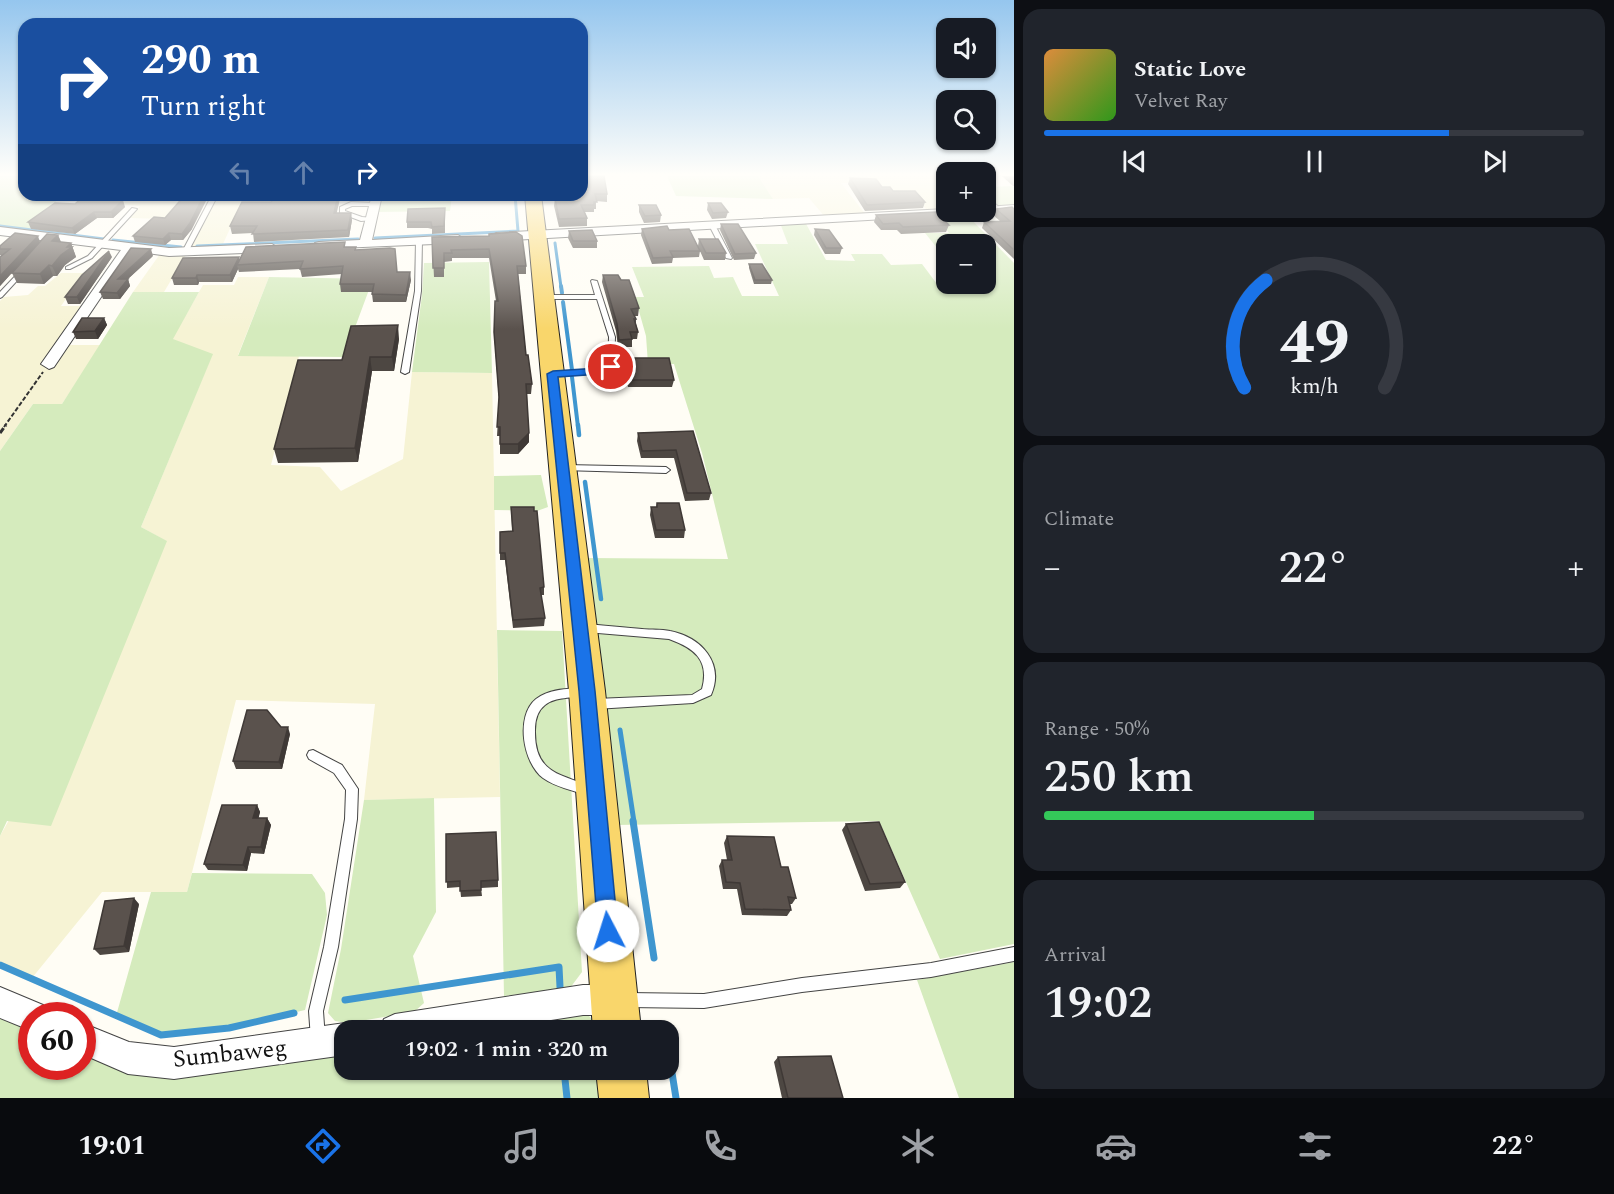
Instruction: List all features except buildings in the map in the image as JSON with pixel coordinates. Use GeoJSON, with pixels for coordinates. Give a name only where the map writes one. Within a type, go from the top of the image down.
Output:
{"type":"FeatureCollection","features":[{"type":"Feature","properties":{"kind":"main road"},"geometry":{"type":"LineString","coordinates":[[537,227],[588,698],[615,1015]]}},
{"type":"Feature","properties":{"kind":"main road"},"geometry":{"type":"LineString","coordinates":[[622,1080],[624,1098]]}},
{"type":"Feature","properties":{"kind":"street"},"geometry":{"type":"LineString","coordinates":[[365,244],[369,227]]}},
{"type":"Feature","properties":{"kind":"street"},"geometry":{"type":"LineString","coordinates":[[309,246],[669,227]]}},
{"type":"Feature","properties":{"kind":"street"},"geometry":{"type":"LineString","coordinates":[[0,231],[48,240],[185,252],[286,247]]}},
{"type":"Feature","properties":{"kind":"street"},"geometry":{"type":"LineString","coordinates":[[49,363],[128,248]]}},
{"type":"Feature","properties":{"kind":"street"},"geometry":{"type":"LineString","coordinates":[[458,1020],[583,1000],[615,1015]]}},
{"type":"Feature","properties":{"kind":"street"},"geometry":{"type":"LineString","coordinates":[[0,1002],[18,1010]]}},
{"type":"Feature","properties":{"kind":"street","name":"Sumbaweg"},"geometry":{"type":"LineString","coordinates":[[96,1044],[129,1058],[174,1063],[332,1042]]}},
{"type":"Feature","properties":{"kind":"lane"},"geometry":{"type":"LineString","coordinates":[[68,268],[84,262],[104,245],[119,227]]}},
{"type":"Feature","properties":{"kind":"lane"},"geometry":{"type":"LineString","coordinates":[[185,252],[198,227]]}},
{"type":"Feature","properties":{"kind":"lane"},"geometry":{"type":"LineString","coordinates":[[713,227],[729,258]]}},
{"type":"Feature","properties":{"kind":"lane"},"geometry":{"type":"LineString","coordinates":[[405,372],[418,291],[419,241]]}},
{"type":"Feature","properties":{"kind":"lane"},"geometry":{"type":"LineString","coordinates":[[0,296],[28,265]]}},
{"type":"Feature","properties":{"kind":"lane"},"geometry":{"type":"LineString","coordinates":[[553,374],[601,371],[611,367],[612,337],[594,281]]}},
{"type":"Feature","properties":{"kind":"lane"},"geometry":{"type":"LineString","coordinates":[[544,297],[598,297]]}},
{"type":"Feature","properties":{"kind":"lane"},"geometry":{"type":"LineString","coordinates":[[563,468],[666,470]]}},
{"type":"Feature","properties":{"kind":"lane"},"geometry":{"type":"LineString","coordinates":[[580,627],[670,635],[683,639],[705,655],[711,681],[707,692],[693,699],[553,696],[536,706],[531,717],[529,738],[531,753],[536,765],[546,775],[596,794]]}},
{"type":"Feature","properties":{"kind":"lane"},"geometry":{"type":"LineString","coordinates":[[313,755],[338,769],[352,789],[349,831],[331,946],[316,1011],[332,1042]]}},
{"type":"Feature","properties":{"kind":"lane"},"geometry":{"type":"LineString","coordinates":[[615,1015],[802,985],[931,970],[1014,954]]}},
{"type":"Feature","properties":{"kind":"path"},"geometry":{"type":"LineString","coordinates":[[0,433],[49,363]]}},
{"type":"Feature","properties":{"kind":"shaded area"},"geometry":{"type":"Polygon","coordinates":[[[202,227],[231,227],[222,246],[192,246],[202,227]]]}},
{"type":"Feature","properties":{"kind":"shaded area"},"geometry":{"type":"Polygon","coordinates":[[[160,254],[186,255],[164,292],[133,292],[160,254]]]}},
{"type":"Feature","properties":{"kind":"shaded area"},"geometry":{"type":"Polygon","coordinates":[[[61,273],[84,273],[61,306],[88,306],[63,345],[101,345],[62,404],[33,404],[0,451],[0,301],[4,297],[28,295],[38,286],[45,286],[61,273]]]}},
{"type":"Feature","properties":{"kind":"shaded area"},"geometry":{"type":"Polygon","coordinates":[[[238,277],[269,277],[238,355],[299,356],[271,465],[320,467],[341,491],[403,459],[412,372],[492,373],[500,797],[364,800],[375,704],[236,700],[187,892],[102,892],[32,978],[0,965],[0,836],[166,541],[141,527],[212,355],[172,339],[203,285],[234,285],[238,277]]]}},
{"type":"Feature","properties":{"kind":"green space"},"geometry":{"type":"Polygon","coordinates":[[[9,227],[32,227],[29,230],[9,227]]]}},
{"type":"Feature","properties":{"kind":"green space"},"geometry":{"type":"Polygon","coordinates":[[[782,227],[808,227],[826,260],[855,261],[851,254],[882,254],[891,265],[922,264],[936,283],[936,294],[996,294],[996,245],[1014,263],[1014,944],[940,959],[879,821],[615,825],[585,558],[728,559],[702,453],[674,364],[648,364],[646,336],[635,297],[644,297],[632,267],[709,266],[714,278],[733,277],[742,296],[779,296],[755,244],[788,244],[782,227]]]}},
{"type":"Feature","properties":{"kind":"green space"},"geometry":{"type":"Polygon","coordinates":[[[945,227],[979,227],[986,234],[936,234],[936,247],[925,233],[949,233],[945,227]]]}},
{"type":"Feature","properties":{"kind":"green space"},"geometry":{"type":"Polygon","coordinates":[[[489,262],[492,373],[412,372],[424,263],[489,262]]]}},
{"type":"Feature","properties":{"kind":"green space"},"geometry":{"type":"Polygon","coordinates":[[[269,277],[373,279],[344,357],[238,356],[269,277]]]}},
{"type":"Feature","properties":{"kind":"green space"},"geometry":{"type":"Polygon","coordinates":[[[133,292],[199,292],[173,339],[213,354],[141,527],[167,541],[51,826],[7,821],[0,836],[0,451],[33,404],[62,404],[133,292]]]}},
{"type":"Feature","properties":{"kind":"green space"},"geometry":{"type":"Polygon","coordinates":[[[541,475],[548,507],[537,511],[494,510],[494,476],[541,475]]]}},
{"type":"Feature","properties":{"kind":"green space"},"geometry":{"type":"Polygon","coordinates":[[[497,630],[562,631],[582,972],[570,988],[504,996],[497,630]]]}},
{"type":"Feature","properties":{"kind":"green space"},"geometry":{"type":"Polygon","coordinates":[[[434,798],[436,912],[413,956],[424,1003],[414,1012],[366,1020],[334,1020],[328,1013],[341,949],[364,800],[434,798]]]}},
{"type":"Feature","properties":{"kind":"green space"},"geometry":{"type":"Polygon","coordinates":[[[192,873],[312,874],[325,893],[327,915],[305,1010],[229,1028],[161,1035],[116,1016],[151,892],[187,892],[192,873]]]}},
{"type":"Feature","properties":{"kind":"green space"},"geometry":{"type":"Polygon","coordinates":[[[1014,962],[1014,1098],[959,1098],[917,980],[1014,962]]]}},
{"type":"Feature","properties":{"kind":"green space"},"geometry":{"type":"Polygon","coordinates":[[[574,1012],[589,1016],[593,1020],[521,1020],[574,1012]]]}},
{"type":"Feature","properties":{"kind":"green space"},"geometry":{"type":"Polygon","coordinates":[[[0,1014],[18,1022],[18,1080],[96,1080],[96,1049],[334,1047],[334,1080],[601,1080],[603,1098],[0,1098],[0,1014]]]}},
{"type":"Feature","properties":{"kind":"waterway"},"geometry":{"type":"LineString","coordinates":[[10,227],[104,239]]}},
{"type":"Feature","properties":{"kind":"waterway"},"geometry":{"type":"LineString","coordinates":[[375,238],[518,231],[518,227]]}},
{"type":"Feature","properties":{"kind":"waterway"},"geometry":{"type":"LineString","coordinates":[[197,246],[358,239]]}},
{"type":"Feature","properties":{"kind":"waterway"},"geometry":{"type":"LineString","coordinates":[[113,240],[181,247]]}},
{"type":"Feature","properties":{"kind":"waterway"},"geometry":{"type":"LineString","coordinates":[[555,243],[561,287]]}},
{"type":"Feature","properties":{"kind":"waterway"},"geometry":{"type":"LineString","coordinates":[[561,286],[562,293]]}},
{"type":"Feature","properties":{"kind":"waterway"},"geometry":{"type":"LineString","coordinates":[[563,302],[572,370]]}},
{"type":"Feature","properties":{"kind":"waterway"},"geometry":{"type":"LineString","coordinates":[[572,377],[578,427]]}},
{"type":"Feature","properties":{"kind":"waterway"},"geometry":{"type":"LineString","coordinates":[[578,425],[579,435]]}},
{"type":"Feature","properties":{"kind":"waterway"},"geometry":{"type":"LineString","coordinates":[[585,482],[601,599]]}},
{"type":"Feature","properties":{"kind":"waterway"},"geometry":{"type":"LineString","coordinates":[[620,730],[634,822]]}},
{"type":"Feature","properties":{"kind":"waterway"},"geometry":{"type":"LineString","coordinates":[[633,821],[654,958]]}},
{"type":"Feature","properties":{"kind":"waterway"},"geometry":{"type":"LineString","coordinates":[[0,965],[161,1035],[229,1028],[294,1013]]}},
{"type":"Feature","properties":{"kind":"waterway"},"geometry":{"type":"LineString","coordinates":[[345,1000],[559,967],[560,987]]}},
{"type":"Feature","properties":{"kind":"waterway"},"geometry":{"type":"LineString","coordinates":[[565,1080],[567,1098]]}},
{"type":"Feature","properties":{"kind":"waterway"},"geometry":{"type":"LineString","coordinates":[[673,1080],[676,1098]]}},
{"type":"Feature","properties":{"kind":"route"},"geometry":{"type":"LineString","coordinates":[[608,931],[587,691],[553,374],[601,371],[611,367]]}}]}
